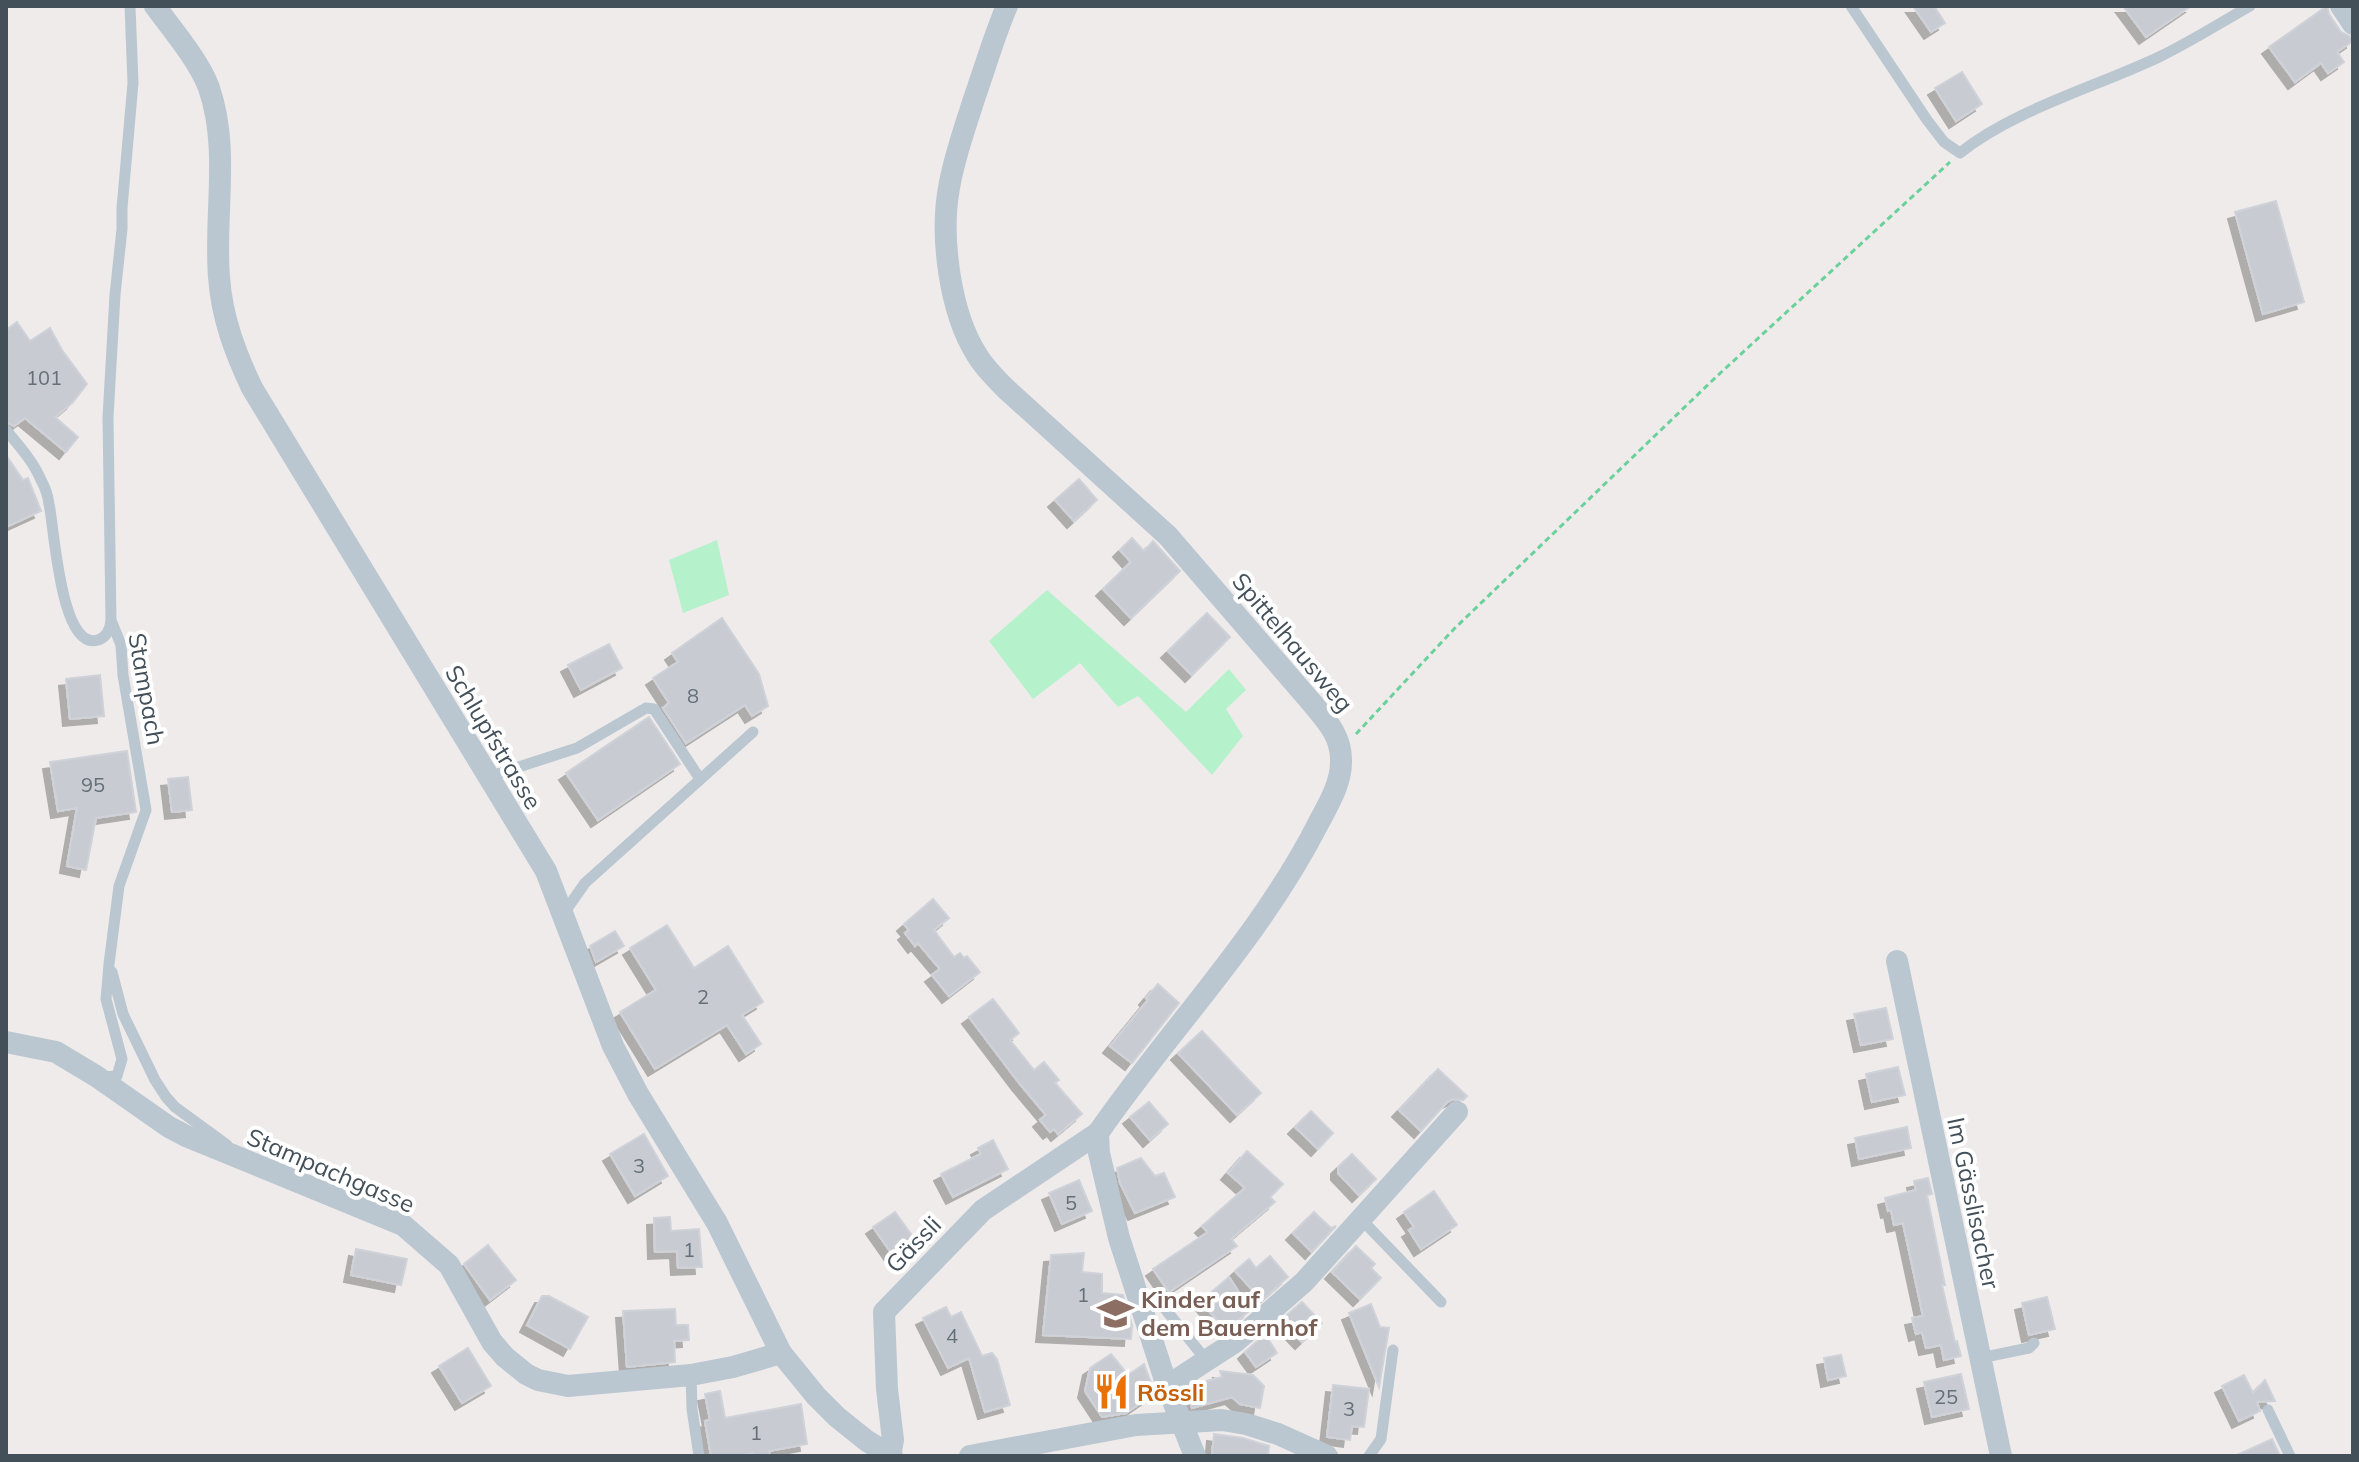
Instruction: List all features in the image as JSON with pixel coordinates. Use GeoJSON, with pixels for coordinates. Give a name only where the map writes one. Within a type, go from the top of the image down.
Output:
{"type":"FeatureCollection","features":[{"type":"Feature","properties":{"kind":"street","name":"Schlupfstrasse"},"geometry":{"type":"LineString","coordinates":[[155,6],[208,85],[217,118],[220,157],[219,276],[234,349],[252,388],[546,871],[613,1046],[638,1094],[717,1223],[781,1353],[837,1417],[891,1456]]}},
{"type":"Feature","properties":{"kind":"street","name":"Spittelhausweg"},"geometry":{"type":"LineString","coordinates":[[1007,6],[959,147],[948,191],[948,264],[968,338],[983,364],[1005,388],[1168,536],[1312,703],[1330,725],[1340,745],[1337,784],[1300,858],[1252,932],[1098,1133]]}},
{"type":"Feature","properties":{"kind":"street"},"geometry":{"type":"LineString","coordinates":[[2341,6],[2353,24]]}},
{"type":"Feature","properties":{"kind":"street","name":"Im Gässlisacher"},"geometry":{"type":"LineString","coordinates":[[1897,961],[2001,1456]]}},
{"type":"Feature","properties":{"kind":"street","name":"Stampachgasse"},"geometry":{"type":"LineString","coordinates":[[6,1042],[56,1052],[169,1127],[403,1225],[449,1265],[492,1342],[505,1357],[538,1380],[568,1386],[691,1375],[781,1353]]}},
{"type":"Feature","properties":{"kind":"street"},"geometry":{"type":"LineString","coordinates":[[1167,1386],[1235,1342],[1304,1282],[1457,1112]]}},
{"type":"Feature","properties":{"kind":"street"},"geometry":{"type":"LineString","coordinates":[[1098,1133],[1099,1153],[1119,1238],[1167,1386],[1195,1456]]}},
{"type":"Feature","properties":{"kind":"street","name":"Gässli"},"geometry":{"type":"LineString","coordinates":[[891,1456],[893,1440],[887,1389],[884,1312],[983,1210],[1098,1133]]}},
{"type":"Feature","properties":{"kind":"street"},"geometry":{"type":"LineString","coordinates":[[970,1456],[1096,1430],[1222,1420],[1278,1434],[1327,1456]]}},
{"type":"Feature","properties":{"kind":"lane","name":"Stampach"},"geometry":{"type":"LineString","coordinates":[[96,1076],[117,1076],[122,1059],[106,999],[109,964],[119,886],[146,810],[123,675],[121,645],[111,620],[108,417],[133,83],[130,6]]}},
{"type":"Feature","properties":{"kind":"lane"},"geometry":{"type":"LineString","coordinates":[[1851,6],[1927,120],[1944,142],[1960,153],[1988,134],[2159,57],[2250,6]]}},
{"type":"Feature","properties":{"kind":"lane"},"geometry":{"type":"LineString","coordinates":[[6,430],[42,481],[49,503],[62,592],[77,629],[82,636],[99,640],[110,629],[111,620]]}},
{"type":"Feature","properties":{"kind":"lane"},"geometry":{"type":"LineString","coordinates":[[488,777],[577,748],[646,708],[654,709],[700,779]]}},
{"type":"Feature","properties":{"kind":"lane"},"geometry":{"type":"LineString","coordinates":[[563,914],[585,883],[753,732]]}},
{"type":"Feature","properties":{"kind":"lane","name":"Stampach"},"geometry":{"type":"LineString","coordinates":[[109,964],[123,1014],[166,1097],[245,1161]]}},
{"type":"Feature","properties":{"kind":"lane"},"geometry":{"type":"LineString","coordinates":[[1361,1219],[1441,1302]]}},
{"type":"Feature","properties":{"kind":"lane"},"geometry":{"type":"LineString","coordinates":[[1166,1310],[1206,1360]]}},
{"type":"Feature","properties":{"kind":"lane"},"geometry":{"type":"LineString","coordinates":[[1980,1358],[2029,1348],[2034,1343]]}},
{"type":"Feature","properties":{"kind":"lane"},"geometry":{"type":"LineString","coordinates":[[1369,1456],[1381,1439],[1393,1350]]}},
{"type":"Feature","properties":{"kind":"lane"},"geometry":{"type":"LineString","coordinates":[[691,1375],[699,1456]]}},
{"type":"Feature","properties":{"kind":"lane"},"geometry":{"type":"LineString","coordinates":[[2268,1410],[2290,1456]]}},
{"type":"Feature","properties":{"kind":"path"},"geometry":{"type":"LineString","coordinates":[[1340,745],[1361,730],[1454,629],[1716,377],[1960,153]]}},
{"type":"Feature","properties":{"kind":"green space"},"geometry":{"type":"Polygon","coordinates":[[[717,540],[729,595],[683,613],[669,560],[717,540]]]}},
{"type":"Feature","properties":{"kind":"green space"},"geometry":{"type":"Polygon","coordinates":[[[1047,590],[1186,712],[1229,669],[1246,690],[1226,709],[1243,736],[1212,775],[1138,696],[1118,707],[1080,663],[1033,699],[989,641],[1047,590]]]}},
{"type":"Feature","properties":{"kind":"building"},"geometry":{"type":"Polygon","coordinates":[[[1913,6],[1934,6],[1945,23],[1931,32],[1913,6]]]}},
{"type":"Feature","properties":{"kind":"building"},"geometry":{"type":"Polygon","coordinates":[[[2123,6],[2191,6],[2146,37],[2123,6]]]}},
{"type":"Feature","properties":{"kind":"building"},"geometry":{"type":"Polygon","coordinates":[[[2327,6],[2341,32],[2353,41],[2337,52],[2344,62],[2328,73],[2321,63],[2295,82],[2269,47],[2327,6]]]}},
{"type":"Feature","properties":{"kind":"building"},"geometry":{"type":"Polygon","coordinates":[[[1962,72],[1982,104],[1956,121],[1935,88],[1962,72]]]}},
{"type":"Feature","properties":{"kind":"building"},"geometry":{"type":"Polygon","coordinates":[[[2276,201],[2304,302],[2263,314],[2235,212],[2276,201]]]}},
{"type":"Feature","properties":{"kind":"building"},"geometry":{"type":"Polygon","coordinates":[[[17,322],[30,341],[50,328],[87,384],[73,402],[55,417],[78,437],[66,452],[25,418],[14,426],[6,422],[6,330],[17,322]]]}},
{"type":"Feature","properties":{"kind":"building"},"geometry":{"type":"Polygon","coordinates":[[[6,455],[23,480],[28,478],[41,511],[6,527],[6,455]]]}},
{"type":"Feature","properties":{"kind":"building"},"geometry":{"type":"Polygon","coordinates":[[[1079,479],[1097,500],[1074,521],[1055,500],[1079,479]]]}},
{"type":"Feature","properties":{"kind":"building"},"geometry":{"type":"Polygon","coordinates":[[[1132,538],[1144,551],[1153,541],[1180,571],[1131,618],[1103,589],[1131,562],[1120,550],[1132,538]]]}},
{"type":"Feature","properties":{"kind":"building"},"geometry":{"type":"Polygon","coordinates":[[[1207,613],[1230,637],[1192,675],[1168,651],[1207,613]]]}},
{"type":"Feature","properties":{"kind":"building"},"geometry":{"type":"Polygon","coordinates":[[[722,618],[759,674],[768,706],[752,716],[745,705],[686,743],[663,708],[669,703],[653,678],[678,662],[672,653],[722,618]]]}},
{"type":"Feature","properties":{"kind":"building"},"geometry":{"type":"Polygon","coordinates":[[[609,644],[622,668],[581,690],[568,665],[609,644]]]}},
{"type":"Feature","properties":{"kind":"building"},"geometry":{"type":"Polygon","coordinates":[[[100,675],[104,716],[70,719],[66,679],[100,675]]]}},
{"type":"Feature","properties":{"kind":"building"},"geometry":{"type":"Polygon","coordinates":[[[649,717],[680,764],[598,820],[566,773],[649,717]]]}},
{"type":"Feature","properties":{"kind":"building"},"geometry":{"type":"Polygon","coordinates":[[[127,751],[136,812],[96,818],[86,870],[67,866],[77,808],[58,811],[50,762],[127,751]]]}},
{"type":"Feature","properties":{"kind":"building"},"geometry":{"type":"Polygon","coordinates":[[[188,777],[192,810],[172,812],[168,779],[188,777]]]}},
{"type":"Feature","properties":{"kind":"building"},"geometry":{"type":"Polygon","coordinates":[[[933,899],[949,918],[934,930],[954,957],[960,953],[964,958],[967,956],[980,972],[949,996],[932,975],[940,969],[905,933],[909,930],[904,924],[933,899]]]}},
{"type":"Feature","properties":{"kind":"building"},"geometry":{"type":"Polygon","coordinates":[[[667,925],[694,968],[728,946],[763,1002],[742,1015],[761,1044],[746,1054],[727,1025],[655,1069],[620,1012],[656,990],[630,948],[667,925]]]}},
{"type":"Feature","properties":{"kind":"building"},"geometry":{"type":"Polygon","coordinates":[[[615,931],[624,946],[596,962],[590,946],[615,931]]]}},
{"type":"Feature","properties":{"kind":"building"},"geometry":{"type":"Polygon","coordinates":[[[1158,984],[1179,1003],[1132,1063],[1110,1046],[1158,984]]]}},
{"type":"Feature","properties":{"kind":"building"},"geometry":{"type":"Polygon","coordinates":[[[993,999],[1019,1033],[1010,1040],[1034,1070],[1044,1062],[1059,1080],[1055,1083],[1082,1114],[1058,1134],[1054,1129],[1050,1132],[1040,1120],[1046,1115],[969,1017],[993,999]]]}},
{"type":"Feature","properties":{"kind":"building"},"geometry":{"type":"Polygon","coordinates":[[[1886,1008],[1893,1039],[1861,1045],[1854,1014],[1886,1008]]]}},
{"type":"Feature","properties":{"kind":"building"},"geometry":{"type":"Polygon","coordinates":[[[1202,1031],[1261,1093],[1237,1115],[1178,1053],[1202,1031]]]}},
{"type":"Feature","properties":{"kind":"building"},"geometry":{"type":"Polygon","coordinates":[[[1898,1067],[1905,1095],[1872,1102],[1866,1074],[1898,1067]]]}},
{"type":"Feature","properties":{"kind":"building"},"geometry":{"type":"Polygon","coordinates":[[[1438,1069],[1467,1096],[1463,1100],[1447,1102],[1421,1131],[1399,1110],[1438,1069]]]}},
{"type":"Feature","properties":{"kind":"building"},"geometry":{"type":"Polygon","coordinates":[[[1149,1102],[1168,1124],[1150,1140],[1130,1117],[1149,1102]]]}},
{"type":"Feature","properties":{"kind":"building"},"geometry":{"type":"Polygon","coordinates":[[[1311,1111],[1333,1133],[1318,1149],[1295,1127],[1311,1111]]]}},
{"type":"Feature","properties":{"kind":"building"},"geometry":{"type":"Polygon","coordinates":[[[1907,1127],[1911,1148],[1859,1159],[1855,1138],[1907,1127]]]}},
{"type":"Feature","properties":{"kind":"building"},"geometry":{"type":"Polygon","coordinates":[[[644,1134],[668,1176],[635,1196],[610,1154],[644,1134]]]}},
{"type":"Feature","properties":{"kind":"building"},"geometry":{"type":"Polygon","coordinates":[[[993,1140],[1008,1169],[953,1197],[941,1174],[981,1154],[978,1148],[993,1140]]]}},
{"type":"Feature","properties":{"kind":"building"},"geometry":{"type":"Polygon","coordinates":[[[1247,1151],[1283,1184],[1270,1197],[1275,1202],[1231,1239],[1237,1246],[1169,1292],[1153,1269],[1208,1232],[1202,1226],[1245,1188],[1228,1173],[1247,1151]]]}},
{"type":"Feature","properties":{"kind":"building"},"geometry":{"type":"Polygon","coordinates":[[[1352,1154],[1376,1179],[1359,1195],[1338,1173],[1338,1167],[1352,1154]]]}},
{"type":"Feature","properties":{"kind":"building"},"geometry":{"type":"Polygon","coordinates":[[[1141,1158],[1155,1176],[1164,1173],[1175,1197],[1135,1213],[1120,1183],[1117,1168],[1141,1158]]]}},
{"type":"Feature","properties":{"kind":"building"},"geometry":{"type":"Polygon","coordinates":[[[1928,1178],[1932,1194],[1927,1195],[1945,1285],[1942,1285],[1961,1356],[1944,1360],[1941,1345],[1926,1348],[1922,1332],[1916,1334],[1912,1318],[1923,1316],[1903,1223],[1894,1225],[1885,1198],[1916,1190],[1914,1181],[1928,1178]]]}},
{"type":"Feature","properties":{"kind":"building"},"geometry":{"type":"Polygon","coordinates":[[[1079,1180],[1092,1211],[1062,1224],[1049,1193],[1079,1180]]]}},
{"type":"Feature","properties":{"kind":"building"},"geometry":{"type":"Polygon","coordinates":[[[1434,1191],[1457,1225],[1421,1249],[1409,1230],[1414,1227],[1404,1212],[1434,1191]]]}},
{"type":"Feature","properties":{"kind":"building"},"geometry":{"type":"Polygon","coordinates":[[[895,1212],[919,1245],[897,1261],[873,1227],[895,1212]]]}},
{"type":"Feature","properties":{"kind":"building"},"geometry":{"type":"Polygon","coordinates":[[[1314,1212],[1331,1228],[1336,1226],[1312,1252],[1293,1233],[1314,1212]]]}},
{"type":"Feature","properties":{"kind":"building"},"geometry":{"type":"Polygon","coordinates":[[[670,1217],[671,1231],[699,1229],[702,1267],[678,1268],[677,1251],[655,1252],[654,1218],[670,1217]]]}},
{"type":"Feature","properties":{"kind":"building"},"geometry":{"type":"Polygon","coordinates":[[[488,1245],[516,1280],[490,1300],[464,1264],[488,1245]]]}},
{"type":"Feature","properties":{"kind":"building"},"geometry":{"type":"Polygon","coordinates":[[[1356,1246],[1375,1264],[1371,1268],[1381,1278],[1360,1299],[1332,1272],[1356,1246]]]}},
{"type":"Feature","properties":{"kind":"building"},"geometry":{"type":"Polygon","coordinates":[[[356,1249],[407,1259],[401,1285],[351,1275],[356,1249]]]}},
{"type":"Feature","properties":{"kind":"building"},"geometry":{"type":"Polygon","coordinates":[[[1084,1253],[1082,1272],[1102,1274],[1102,1293],[1123,1295],[1132,1325],[1131,1339],[1043,1335],[1051,1255],[1084,1253]]]}},
{"type":"Feature","properties":{"kind":"building"},"geometry":{"type":"Polygon","coordinates":[[[1270,1256],[1288,1277],[1262,1300],[1235,1271],[1249,1259],[1256,1268],[1270,1256]]]}},
{"type":"Feature","properties":{"kind":"building"},"geometry":{"type":"Polygon","coordinates":[[[1229,1277],[1250,1310],[1226,1331],[1201,1301],[1229,1277]]]}},
{"type":"Feature","properties":{"kind":"building"},"geometry":{"type":"Polygon","coordinates":[[[542,1296],[549,1296],[588,1317],[570,1349],[527,1325],[542,1296]]]}},
{"type":"Feature","properties":{"kind":"building"},"geometry":{"type":"Polygon","coordinates":[[[2047,1297],[2055,1329],[2029,1335],[2022,1303],[2047,1297]]]}},
{"type":"Feature","properties":{"kind":"building"},"geometry":{"type":"Polygon","coordinates":[[[1302,1302],[1322,1323],[1302,1342],[1281,1320],[1302,1302]]]}},
{"type":"Feature","properties":{"kind":"building"},"geometry":{"type":"Polygon","coordinates":[[[1371,1304],[1380,1327],[1389,1328],[1379,1387],[1349,1313],[1371,1304]]]}},
{"type":"Feature","properties":{"kind":"building"},"geometry":{"type":"Polygon","coordinates":[[[946,1307],[951,1317],[961,1312],[982,1356],[992,1353],[997,1359],[1010,1405],[985,1412],[969,1358],[948,1368],[923,1318],[946,1307]]]}},
{"type":"Feature","properties":{"kind":"building"},"geometry":{"type":"Polygon","coordinates":[[[675,1309],[676,1325],[688,1325],[689,1340],[674,1341],[675,1362],[627,1367],[623,1311],[675,1309]]]}},
{"type":"Feature","properties":{"kind":"building"},"geometry":{"type":"Polygon","coordinates":[[[1265,1334],[1277,1353],[1256,1367],[1245,1352],[1265,1334]]]}},
{"type":"Feature","properties":{"kind":"building"},"geometry":{"type":"Polygon","coordinates":[[[468,1348],[491,1386],[462,1403],[439,1366],[468,1348]]]}},
{"type":"Feature","properties":{"kind":"building"},"geometry":{"type":"Polygon","coordinates":[[[1111,1354],[1128,1375],[1144,1364],[1155,1393],[1126,1413],[1102,1417],[1085,1391],[1090,1368],[1111,1354]]]}},
{"type":"Feature","properties":{"kind":"building"},"geometry":{"type":"Polygon","coordinates":[[[1841,1355],[1846,1376],[1828,1380],[1824,1358],[1841,1355]]]}},
{"type":"Feature","properties":{"kind":"building"},"geometry":{"type":"Polygon","coordinates":[[[1220,1371],[1253,1375],[1264,1386],[1260,1408],[1240,1404],[1232,1397],[1192,1408],[1188,1389],[1222,1377],[1220,1371]]]}},
{"type":"Feature","properties":{"kind":"building"},"geometry":{"type":"Polygon","coordinates":[[[1961,1374],[1969,1409],[1932,1417],[1924,1382],[1961,1374]]]}},
{"type":"Feature","properties":{"kind":"building"},"geometry":{"type":"Polygon","coordinates":[[[2244,1375],[2253,1393],[2265,1380],[2275,1401],[2257,1402],[2260,1411],[2239,1421],[2222,1386],[2244,1375]]]}},
{"type":"Feature","properties":{"kind":"building"},"geometry":{"type":"Polygon","coordinates":[[[1333,1385],[1369,1389],[1364,1427],[1352,1426],[1350,1440],[1327,1437],[1333,1385]]]}},
{"type":"Feature","properties":{"kind":"building"},"geometry":{"type":"Polygon","coordinates":[[[720,1391],[725,1418],[801,1404],[807,1444],[769,1451],[770,1456],[754,1456],[753,1453],[711,1456],[705,1421],[710,1420],[705,1394],[720,1391]]]}},
{"type":"Feature","properties":{"kind":"building"},"geometry":{"type":"Polygon","coordinates":[[[1214,1434],[1269,1446],[1268,1456],[1212,1456],[1214,1434]]]}},
{"type":"Feature","properties":{"kind":"building"},"geometry":{"type":"Polygon","coordinates":[[[2272,1439],[2280,1456],[2235,1456],[2272,1439]]]}},
{"type":"Feature","properties":{"kind":"place","name":"Kinder auf dem Bauernhof"},"geometry":{"type":"Point","coordinates":[1115,1313]}},
{"type":"Feature","properties":{"kind":"place","name":"Rössli"},"geometry":{"type":"Point","coordinates":[1111,1392]}}]}
